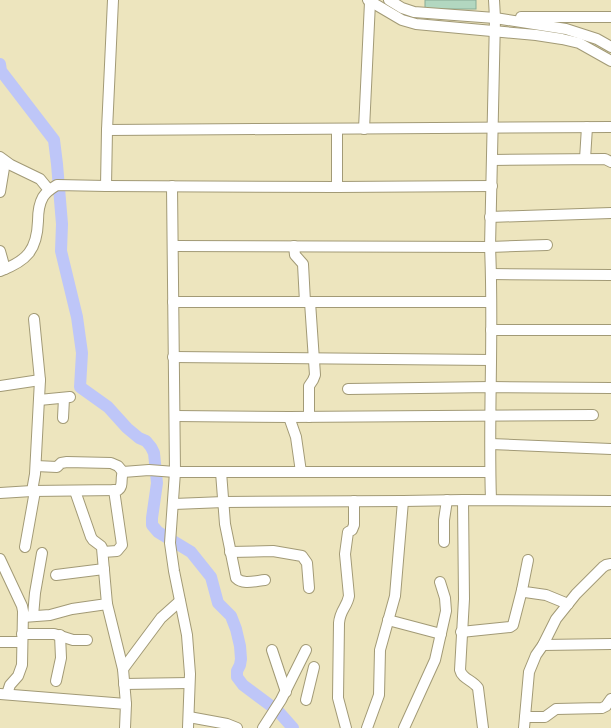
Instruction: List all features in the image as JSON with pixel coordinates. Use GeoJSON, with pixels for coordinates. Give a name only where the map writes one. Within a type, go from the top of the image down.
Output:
{"type":"FeatureCollection","features":[{"type":"Feature","properties":{"kind":"street"},"geometry":{"type":"LineString","coordinates":[[106,186],[113,0]]}},
{"type":"Feature","properties":{"kind":"street"},"geometry":{"type":"LineString","coordinates":[[389,0],[402,8],[414,12],[500,19],[566,28],[596,39],[611,47]]}},
{"type":"Feature","properties":{"kind":"street"},"geometry":{"type":"LineString","coordinates":[[491,500],[490,217],[492,186],[494,32],[500,19],[494,0]]}},
{"type":"Feature","properties":{"kind":"street"},"geometry":{"type":"LineString","coordinates":[[364,129],[369,1],[402,20],[416,24],[536,35],[562,39],[578,43],[611,61]]}},
{"type":"Feature","properties":{"kind":"street"},"geometry":{"type":"LineString","coordinates":[[500,19],[510,17],[611,17]]}},
{"type":"Feature","properties":{"kind":"street"},"geometry":{"type":"LineString","coordinates":[[107,130],[337,130],[492,127],[611,127]]}},
{"type":"Feature","properties":{"kind":"street"},"geometry":{"type":"LineString","coordinates":[[585,159],[587,127]]}},
{"type":"Feature","properties":{"kind":"street"},"geometry":{"type":"LineString","coordinates":[[337,130],[337,187]]}},
{"type":"Feature","properties":{"kind":"street"},"geometry":{"type":"LineString","coordinates":[[0,192],[3,159],[57,186],[492,186]]}},
{"type":"Feature","properties":{"kind":"street"},"geometry":{"type":"LineString","coordinates":[[492,160],[605,159],[611,162]]}},
{"type":"Feature","properties":{"kind":"street"},"geometry":{"type":"LineString","coordinates":[[0,251],[2,270],[28,255],[37,238],[40,202],[44,196],[57,186]]}},
{"type":"Feature","properties":{"kind":"street"},"geometry":{"type":"LineString","coordinates":[[172,186],[175,472],[171,538],[180,601],[187,635],[190,683],[188,728]]}},
{"type":"Feature","properties":{"kind":"street"},"geometry":{"type":"LineString","coordinates":[[490,217],[611,214]]}},
{"type":"Feature","properties":{"kind":"street"},"geometry":{"type":"LineString","coordinates":[[173,246],[547,245]]}},
{"type":"Feature","properties":{"kind":"street"},"geometry":{"type":"LineString","coordinates":[[294,246],[295,255],[302,264],[314,358],[314,378],[309,386],[309,417]]}},
{"type":"Feature","properties":{"kind":"street"},"geometry":{"type":"LineString","coordinates":[[491,274],[611,274]]}},
{"type":"Feature","properties":{"kind":"street"},"geometry":{"type":"LineString","coordinates":[[174,302],[491,302]]}},
{"type":"Feature","properties":{"kind":"street"},"geometry":{"type":"LineString","coordinates":[[25,547],[36,466],[40,380],[34,319]]}},
{"type":"Feature","properties":{"kind":"street"},"geometry":{"type":"LineString","coordinates":[[491,330],[611,330]]}},
{"type":"Feature","properties":{"kind":"street"},"geometry":{"type":"LineString","coordinates":[[174,358],[491,360]]}},
{"type":"Feature","properties":{"kind":"street"},"geometry":{"type":"LineString","coordinates":[[0,386],[40,380]]}},
{"type":"Feature","properties":{"kind":"street"},"geometry":{"type":"LineString","coordinates":[[348,389],[611,388]]}},
{"type":"Feature","properties":{"kind":"street"},"geometry":{"type":"LineString","coordinates":[[39,400],[67,397],[63,418]]}},
{"type":"Feature","properties":{"kind":"street"},"geometry":{"type":"LineString","coordinates":[[175,416],[309,417],[593,415]]}},
{"type":"Feature","properties":{"kind":"street"},"geometry":{"type":"LineString","coordinates":[[289,417],[296,437],[301,472]]}},
{"type":"Feature","properties":{"kind":"street"},"geometry":{"type":"LineString","coordinates":[[491,444],[611,449]]}},
{"type":"Feature","properties":{"kind":"street"},"geometry":{"type":"LineString","coordinates":[[0,493],[114,490],[121,488],[123,472],[118,466],[111,463],[67,462],[61,463],[57,467],[36,466]]}},
{"type":"Feature","properties":{"kind":"street"},"geometry":{"type":"LineString","coordinates":[[123,472],[148,470],[175,472],[490,472]]}},
{"type":"Feature","properties":{"kind":"street"},"geometry":{"type":"LineString","coordinates":[[221,472],[224,502],[224,524],[236,578],[240,582],[244,583],[265,580]]}},
{"type":"Feature","properties":{"kind":"street"},"geometry":{"type":"LineString","coordinates":[[103,552],[117,551],[122,545],[114,490]]}},
{"type":"Feature","properties":{"kind":"street"},"geometry":{"type":"LineString","coordinates":[[75,491],[90,537],[101,546],[103,552],[107,604],[123,669],[126,704],[125,728]]}},
{"type":"Feature","properties":{"kind":"street"},"geometry":{"type":"LineString","coordinates":[[174,504],[224,502],[447,500],[611,501]]}},
{"type":"Feature","properties":{"kind":"street"},"geometry":{"type":"LineString","coordinates":[[444,542],[444,520],[447,500]]}},
{"type":"Feature","properties":{"kind":"street"},"geometry":{"type":"LineString","coordinates":[[463,500],[463,603],[460,673],[478,688],[483,728]]}},
{"type":"Feature","properties":{"kind":"street"},"geometry":{"type":"LineString","coordinates":[[346,728],[338,698],[339,623],[340,613],[349,596],[345,554],[348,532],[352,530],[354,525],[354,501]]}},
{"type":"Feature","properties":{"kind":"street"},"geometry":{"type":"LineString","coordinates":[[367,728],[379,695],[380,650],[395,596],[403,501]]}},
{"type":"Feature","properties":{"kind":"street"},"geometry":{"type":"LineString","coordinates":[[230,552],[273,551],[302,556],[307,562],[309,588]]}},
{"type":"Feature","properties":{"kind":"street"},"geometry":{"type":"LineString","coordinates":[[3,694],[18,676],[22,665],[22,638],[35,592],[42,553]]}},
{"type":"Feature","properties":{"kind":"street"},"geometry":{"type":"LineString","coordinates":[[0,559],[28,616]]}},
{"type":"Feature","properties":{"kind":"street"},"geometry":{"type":"LineString","coordinates":[[461,632],[510,627],[513,625],[528,560]]}},
{"type":"Feature","properties":{"kind":"street"},"geometry":{"type":"LineString","coordinates":[[524,728],[529,672],[536,655],[543,645],[556,618],[576,594],[603,567],[611,564]]}},
{"type":"Feature","properties":{"kind":"street"},"geometry":{"type":"LineString","coordinates":[[56,575],[104,569]]}},
{"type":"Feature","properties":{"kind":"street"},"geometry":{"type":"LineString","coordinates":[[404,728],[435,660],[446,605],[446,598],[440,582]]}},
{"type":"Feature","properties":{"kind":"street"},"geometry":{"type":"LineString","coordinates":[[522,590],[546,596],[568,604]]}},
{"type":"Feature","properties":{"kind":"street"},"geometry":{"type":"LineString","coordinates":[[123,669],[161,618],[180,601]]}},
{"type":"Feature","properties":{"kind":"street"},"geometry":{"type":"LineString","coordinates":[[446,605],[463,603]]}},
{"type":"Feature","properties":{"kind":"street"},"geometry":{"type":"LineString","coordinates":[[28,616],[50,615],[72,609],[107,604]]}},
{"type":"Feature","properties":{"kind":"street"},"geometry":{"type":"LineString","coordinates":[[388,620],[440,634]]}},
{"type":"Feature","properties":{"kind":"street"},"geometry":{"type":"LineString","coordinates":[[0,642],[48,634],[60,635],[73,640],[86,640]]}},
{"type":"Feature","properties":{"kind":"street"},"geometry":{"type":"LineString","coordinates":[[56,682],[61,658],[60,635]]}},
{"type":"Feature","properties":{"kind":"street"},"geometry":{"type":"LineString","coordinates":[[543,645],[611,644]]}},
{"type":"Feature","properties":{"kind":"street"},"geometry":{"type":"LineString","coordinates":[[272,650],[284,696]]}},
{"type":"Feature","properties":{"kind":"street"},"geometry":{"type":"LineString","coordinates":[[262,728],[284,696],[306,650]]}},
{"type":"Feature","properties":{"kind":"street"},"geometry":{"type":"LineString","coordinates":[[306,700],[314,667]]}},
{"type":"Feature","properties":{"kind":"street"},"geometry":{"type":"LineString","coordinates":[[295,673],[311,679]]}},
{"type":"Feature","properties":{"kind":"street"},"geometry":{"type":"LineString","coordinates":[[124,684],[190,683]]}},
{"type":"Feature","properties":{"kind":"street"},"geometry":{"type":"LineString","coordinates":[[3,694],[126,704]]}},
{"type":"Feature","properties":{"kind":"street"},"geometry":{"type":"LineString","coordinates":[[525,717],[545,722],[556,708],[602,708],[606,706],[611,699]]}},
{"type":"Feature","properties":{"kind":"street"},"geometry":{"type":"LineString","coordinates":[[189,717],[233,727]]}},
{"type":"Feature","properties":{"kind":"building"},"geometry":{"type":"Polygon","coordinates":[[[425,0],[476,0],[476,9],[425,9],[425,0]]]}},
{"type":"Feature","properties":{"kind":"waterway"},"geometry":{"type":"LineString","coordinates":[[0,64],[1,71],[54,140],[62,224],[61,251],[77,317],[82,353],[80,387],[108,407],[127,428],[139,438],[146,441],[151,447],[154,453],[157,483],[152,525],[158,532],[191,552],[211,577],[218,603],[231,616],[236,629],[241,659],[237,671],[237,677],[243,685],[278,711],[293,728]]}}]}
